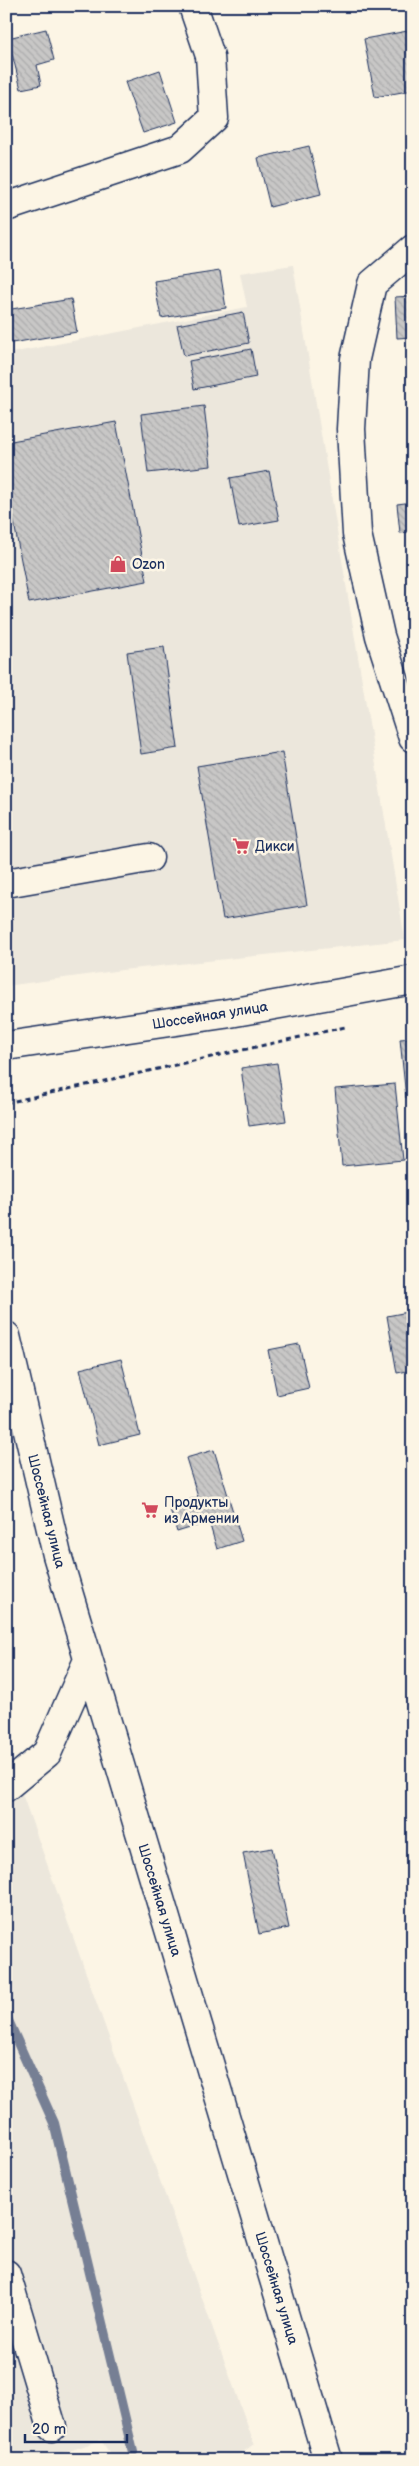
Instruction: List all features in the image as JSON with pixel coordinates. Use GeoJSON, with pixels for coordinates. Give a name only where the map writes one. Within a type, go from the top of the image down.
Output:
{"type":"FeatureCollection","features":[{"type":"Feature","properties":{"kind":"street"},"geometry":{"type":"LineString","coordinates":[[6,207],[180,149],[214,118],[210,56],[193,6]]}},
{"type":"Feature","properties":{"kind":"street"},"geometry":{"type":"LineString","coordinates":[[413,249],[372,284],[355,359],[351,429],[357,534],[380,636],[413,738]]}},
{"type":"Feature","properties":{"kind":"street"},"geometry":{"type":"LineString","coordinates":[[6,883],[149,858]]}},
{"type":"Feature","properties":{"kind":"street","name":"Шоссейная улица"},"geometry":{"type":"LineString","coordinates":[[6,1046],[224,1014],[413,980]]}},
{"type":"Feature","properties":{"kind":"street","name":"Шоссейная улица"},"geometry":{"type":"LineString","coordinates":[[6,1336],[57,1555],[328,2460]]}},
{"type":"Feature","properties":{"kind":"street"},"geometry":{"type":"LineString","coordinates":[[6,1787],[47,1753],[88,1660]]}},
{"type":"Feature","properties":{"kind":"street"},"geometry":{"type":"LineString","coordinates":[[6,2274],[52,2427]]}},
{"type":"Feature","properties":{"kind":"path"},"geometry":{"type":"LineString","coordinates":[[6,1103],[355,1025]]}},
{"type":"Feature","properties":{"kind":"shaded area"},"geometry":{"type":"Polygon","coordinates":[[[293,265],[405,940],[122,970],[6,986],[6,354],[247,307],[240,273],[293,265]]]}},
{"type":"Feature","properties":{"kind":"shaded area"},"geometry":{"type":"Polygon","coordinates":[[[6,1749],[254,2444],[232,2460],[114,2460],[101,2440],[43,2460],[6,2460],[6,1749]]]}},
{"type":"Feature","properties":{"kind":"building"},"geometry":{"type":"Polygon","coordinates":[[[46,29],[54,60],[37,65],[41,85],[21,89],[8,38],[46,29]]]}},
{"type":"Feature","properties":{"kind":"building"},"geometry":{"type":"Polygon","coordinates":[[[413,30],[413,90],[375,97],[364,39],[413,30]]]}},
{"type":"Feature","properties":{"kind":"building"},"geometry":{"type":"Polygon","coordinates":[[[160,70],[177,122],[143,133],[125,82],[160,70]]]}},
{"type":"Feature","properties":{"kind":"building"},"geometry":{"type":"Polygon","coordinates":[[[309,146],[321,194],[270,207],[258,158],[309,146]]]}},
{"type":"Feature","properties":{"kind":"building"},"geometry":{"type":"Polygon","coordinates":[[[220,271],[226,308],[161,318],[154,281],[220,271]]]}},
{"type":"Feature","properties":{"kind":"building"},"geometry":{"type":"Polygon","coordinates":[[[413,296],[413,337],[397,338],[395,297],[413,296]]]}},
{"type":"Feature","properties":{"kind":"building"},"geometry":{"type":"Polygon","coordinates":[[[71,299],[77,332],[6,344],[6,310],[71,299]]]}},
{"type":"Feature","properties":{"kind":"building"},"geometry":{"type":"Polygon","coordinates":[[[243,312],[249,343],[184,356],[177,325],[243,312]]]}},
{"type":"Feature","properties":{"kind":"building"},"geometry":{"type":"Polygon","coordinates":[[[251,349],[256,377],[194,389],[189,361],[251,349]]]}},
{"type":"Feature","properties":{"kind":"building"},"geometry":{"type":"Polygon","coordinates":[[[204,406],[211,466],[148,473],[141,414],[204,406]]]}},
{"type":"Feature","properties":{"kind":"building"},"geometry":{"type":"Polygon","coordinates":[[[116,422],[147,581],[29,603],[6,480],[6,442],[116,422]]]}},
{"type":"Feature","properties":{"kind":"building"},"geometry":{"type":"Polygon","coordinates":[[[269,471],[279,520],[239,527],[230,478],[269,471]]]}},
{"type":"Feature","properties":{"kind":"building"},"geometry":{"type":"Polygon","coordinates":[[[413,502],[413,532],[400,533],[397,504],[413,502]]]}},
{"type":"Feature","properties":{"kind":"building"},"geometry":{"type":"Polygon","coordinates":[[[164,647],[178,748],[141,754],[127,652],[164,647]]]}},
{"type":"Feature","properties":{"kind":"building"},"geometry":{"type":"Polygon","coordinates":[[[282,752],[307,905],[223,919],[197,766],[282,752]]]}},
{"type":"Feature","properties":{"kind":"building"},"geometry":{"type":"Polygon","coordinates":[[[413,1038],[413,1097],[406,1098],[400,1039],[413,1038]]]}},
{"type":"Feature","properties":{"kind":"building"},"geometry":{"type":"Polygon","coordinates":[[[277,1063],[286,1121],[249,1126],[241,1068],[277,1063]]]}},
{"type":"Feature","properties":{"kind":"building"},"geometry":{"type":"Polygon","coordinates":[[[395,1084],[403,1160],[342,1166],[335,1089],[395,1084]]]}},
{"type":"Feature","properties":{"kind":"building"},"geometry":{"type":"Polygon","coordinates":[[[413,1311],[413,1370],[397,1373],[387,1316],[413,1311]]]}},
{"type":"Feature","properties":{"kind":"building"},"geometry":{"type":"Polygon","coordinates":[[[299,1344],[309,1388],[277,1395],[268,1350],[299,1344]]]}},
{"type":"Feature","properties":{"kind":"building"},"geometry":{"type":"Polygon","coordinates":[[[121,1359],[140,1435],[99,1445],[80,1369],[121,1359]]]}},
{"type":"Feature","properties":{"kind":"building"},"geometry":{"type":"Polygon","coordinates":[[[214,1450],[242,1541],[217,1549],[209,1522],[177,1532],[169,1506],[198,1497],[186,1458],[214,1450]]]}},
{"type":"Feature","properties":{"kind":"building"},"geometry":{"type":"Polygon","coordinates":[[[272,1848],[289,1928],[259,1934],[243,1853],[272,1848]]]}},
{"type":"Feature","properties":{"kind":"waterway"},"geometry":{"type":"LineString","coordinates":[[6,2016],[54,2123],[133,2452]]}},
{"type":"Feature","properties":{"kind":"place","name":"Ozon"},"geometry":{"type":"Point","coordinates":[118,564]}},
{"type":"Feature","properties":{"kind":"place","name":"Дикси"},"geometry":{"type":"Point","coordinates":[241,846]}},
{"type":"Feature","properties":{"kind":"place","name":"Продукты из Армении"},"geometry":{"type":"Point","coordinates":[150,1510]}}]}
